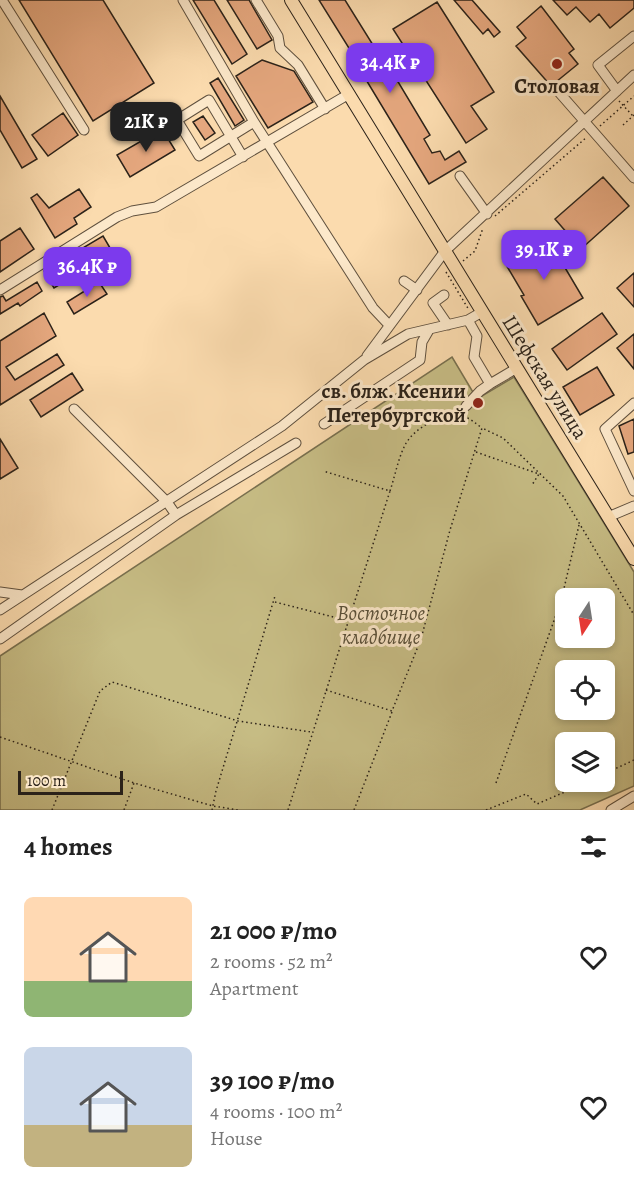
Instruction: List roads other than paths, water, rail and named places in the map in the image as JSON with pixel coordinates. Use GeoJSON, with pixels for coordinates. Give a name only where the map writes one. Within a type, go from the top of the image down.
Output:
{"type":"FeatureCollection","features":[{"type":"Feature","properties":{"kind":"main road","name":"Шефская улица"},"geometry":{"type":"LineString","coordinates":[[291,0],[345,97],[446,251],[475,316],[517,368],[634,559]]}},
{"type":"Feature","properties":{"kind":"street"},"geometry":{"type":"LineString","coordinates":[[2,0],[84,130]]}},
{"type":"Feature","properties":{"kind":"street"},"geometry":{"type":"LineString","coordinates":[[183,0],[254,122],[374,308],[389,324]]}},
{"type":"Feature","properties":{"kind":"street"},"geometry":{"type":"LineString","coordinates":[[256,0],[278,36],[280,48],[298,65],[325,109]]}},
{"type":"Feature","properties":{"kind":"street"},"geometry":{"type":"LineString","coordinates":[[615,92],[598,65],[634,36]]}},
{"type":"Feature","properties":{"kind":"street"},"geometry":{"type":"LineString","coordinates":[[364,360],[446,251],[489,217],[583,121],[634,75]]}},
{"type":"Feature","properties":{"kind":"street"},"geometry":{"type":"LineString","coordinates":[[557,90],[634,178]]}},
{"type":"Feature","properties":{"kind":"street"},"geometry":{"type":"LineString","coordinates":[[0,290],[117,217],[132,211],[156,207],[345,97]]}},
{"type":"Feature","properties":{"kind":"street"},"geometry":{"type":"LineString","coordinates":[[243,158],[231,137],[209,100],[177,120],[199,156],[231,137],[254,122]]}},
{"type":"Feature","properties":{"kind":"street"},"geometry":{"type":"LineString","coordinates":[[460,176],[489,217]]}},
{"type":"Feature","properties":{"kind":"street"},"geometry":{"type":"LineString","coordinates":[[404,281],[417,290]]}},
{"type":"Feature","properties":{"kind":"street"},"geometry":{"type":"LineString","coordinates":[[444,295],[433,303],[448,325]]}},
{"type":"Feature","properties":{"kind":"street"},"geometry":{"type":"LineString","coordinates":[[0,610],[282,426],[364,360],[408,334],[475,316],[477,336],[474,357],[490,384]]}},
{"type":"Feature","properties":{"kind":"street"},"geometry":{"type":"LineString","coordinates":[[324,424],[420,360],[422,342],[429,330]]}},
{"type":"Feature","properties":{"kind":"street"},"geometry":{"type":"LineString","coordinates":[[466,406],[480,391],[517,368]]}},
{"type":"Feature","properties":{"kind":"street"},"geometry":{"type":"LineString","coordinates":[[634,403],[605,429],[634,491]]}},
{"type":"Feature","properties":{"kind":"street"},"geometry":{"type":"LineString","coordinates":[[75,409],[167,502],[176,516]]}},
{"type":"Feature","properties":{"kind":"street"},"geometry":{"type":"LineString","coordinates":[[0,639],[176,516],[296,443]]}},
{"type":"Feature","properties":{"kind":"street"},"geometry":{"type":"LineString","coordinates":[[608,518],[634,506]]}},
{"type":"Feature","properties":{"kind":"street"},"geometry":{"type":"LineString","coordinates":[[0,592],[22,596]]}},
{"type":"Feature","properties":{"kind":"street"},"geometry":{"type":"LineString","coordinates":[[611,810],[634,796]]}},
{"type":"Feature","properties":{"kind":"place","name":"Столовая"},"geometry":{"type":"Point","coordinates":[557,64]}},
{"type":"Feature","properties":{"kind":"place","name":"св. блж. Ксении Петербургской"},"geometry":{"type":"Point","coordinates":[478,403]}},
{"type":"Feature","properties":{"kind":"park label","name":"Восточное кладбище"},"geometry":{"type":"Point","coordinates":[381,625]}}]}
